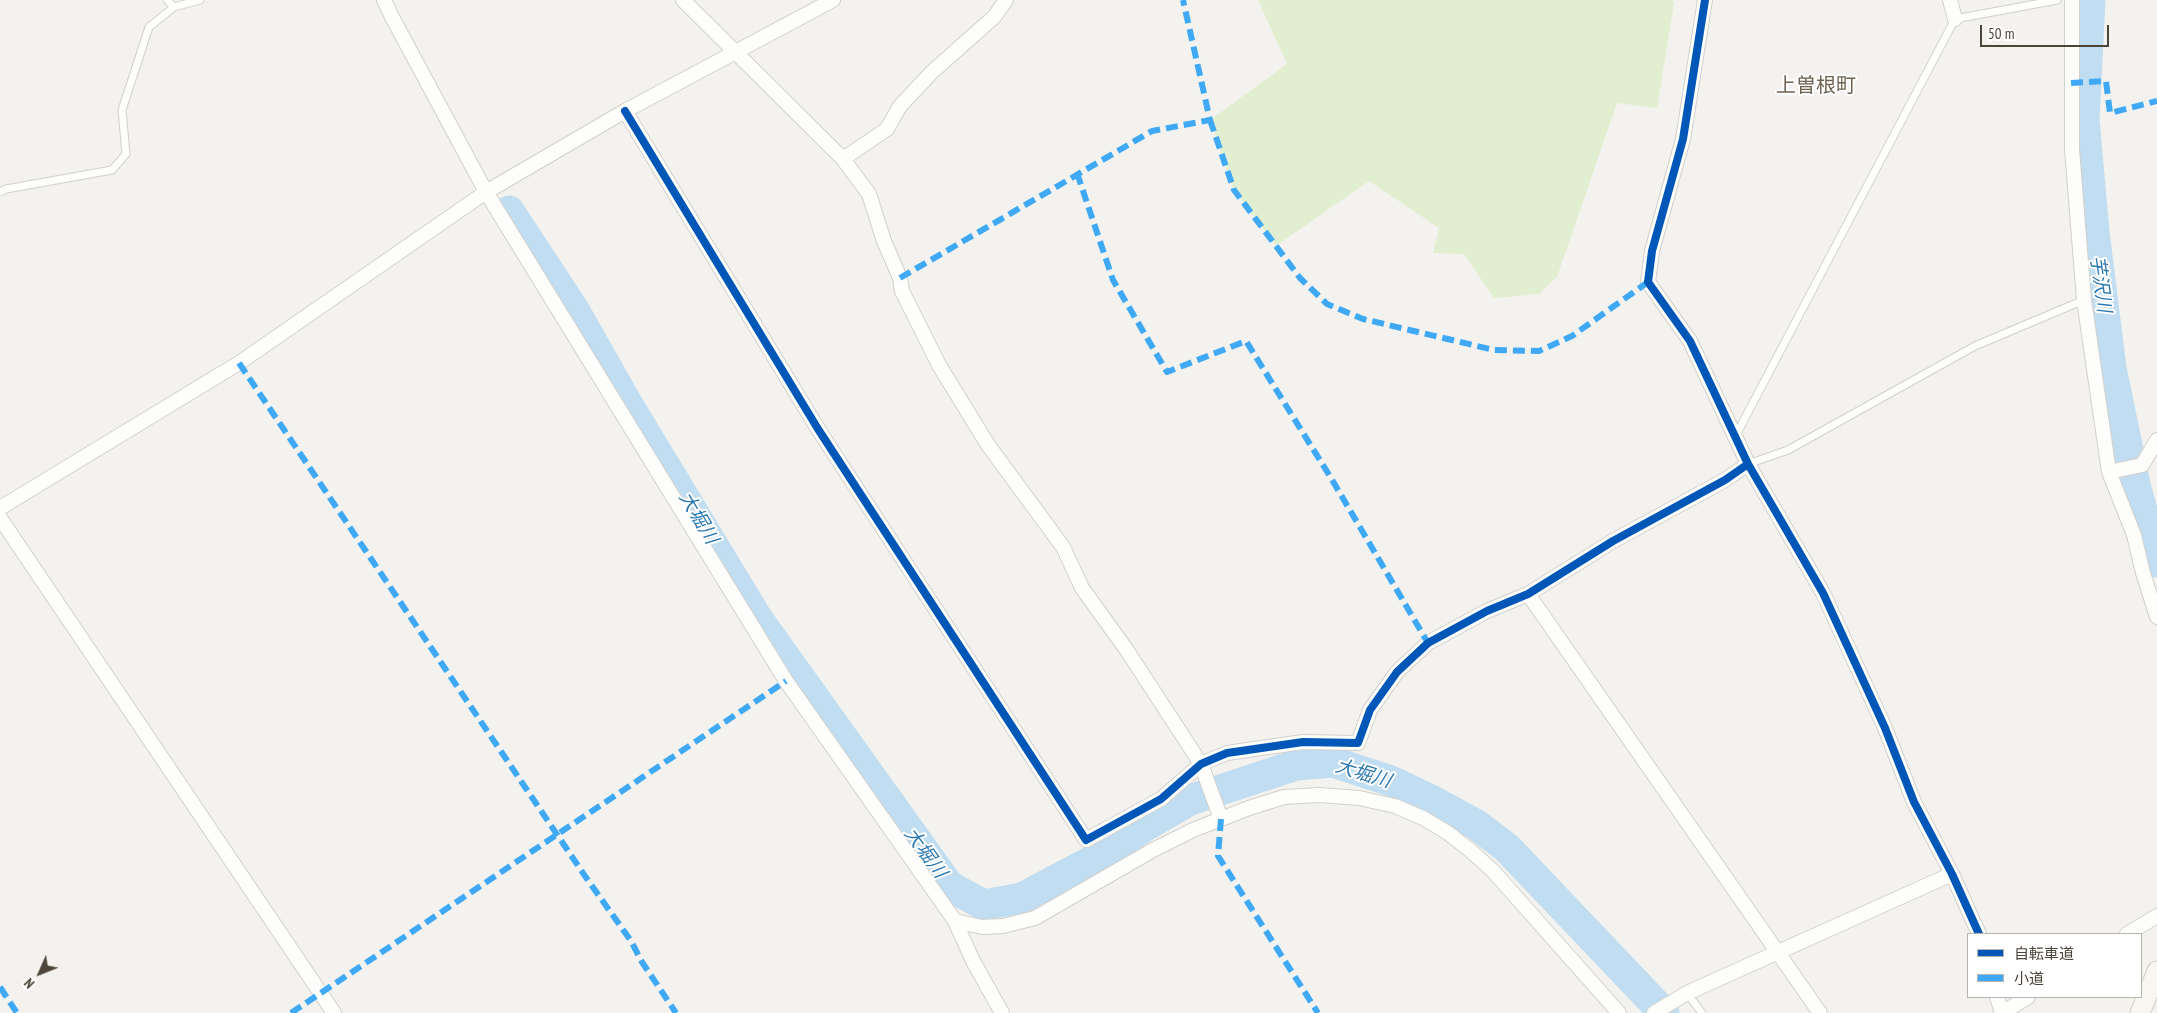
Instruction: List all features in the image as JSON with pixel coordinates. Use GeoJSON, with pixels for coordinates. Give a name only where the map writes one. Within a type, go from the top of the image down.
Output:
{"type":"FeatureCollection","features":[{"type":"Feature","properties":{"kind":"main road"},"geometry":{"type":"LineString","coordinates":[[2140,1013],[2157,971]]}},
{"type":"Feature","properties":{"kind":"street"},"geometry":{"type":"LineString","coordinates":[[384,0],[486,192],[786,681],[955,921],[972,961],[1002,1013]]}},
{"type":"Feature","properties":{"kind":"street"},"geometry":{"type":"LineString","coordinates":[[683,0],[843,159],[870,194],[884,241],[900,278],[902,291],[939,365],[988,445],[1063,547],[1082,588],[1126,649],[1202,765],[1221,819]]}},
{"type":"Feature","properties":{"kind":"street"},"geometry":{"type":"LineString","coordinates":[[0,508],[239,362],[486,192],[625,111],[833,0]]}},
{"type":"Feature","properties":{"kind":"street"},"geometry":{"type":"LineString","coordinates":[[843,159],[887,129],[900,106],[932,72],[994,17],[1006,0]]}},
{"type":"Feature","properties":{"kind":"street"},"geometry":{"type":"LineString","coordinates":[[1705,0],[1683,139],[1652,251],[1648,282],[1690,341],[1748,464],[1823,593],[1885,728],[1914,802],[1952,874],[1979,933]]}},
{"type":"Feature","properties":{"kind":"street"},"geometry":{"type":"LineString","coordinates":[[1950,0],[1955,18]]}},
{"type":"Feature","properties":{"kind":"street"},"geometry":{"type":"LineString","coordinates":[[2072,0],[2072,149],[2084,300],[2115,470],[2157,617]]}},
{"type":"Feature","properties":{"kind":"street"},"geometry":{"type":"LineString","coordinates":[[625,111],[818,430],[1086,840],[1162,798],[1202,765],[1228,753],[1303,742],[1358,743],[1370,710],[1397,672],[1428,644],[1487,611],[1528,594],[1613,541],[1725,480],[1748,464]]}},
{"type":"Feature","properties":{"kind":"street"},"geometry":{"type":"LineString","coordinates":[[2115,470],[2142,465],[2157,440]]}},
{"type":"Feature","properties":{"kind":"street"},"geometry":{"type":"LineString","coordinates":[[0,518],[334,1013]]}},
{"type":"Feature","properties":{"kind":"street"},"geometry":{"type":"LineString","coordinates":[[1528,594],[1820,1013]]}},
{"type":"Feature","properties":{"kind":"street"},"geometry":{"type":"LineString","coordinates":[[955,921],[982,927],[1003,926],[1035,918],[1153,850],[1193,830],[1284,797],[1320,795],[1359,798],[1394,806],[1423,818],[1448,833],[1471,851],[1493,871],[1619,1013]]}},
{"type":"Feature","properties":{"kind":"street"},"geometry":{"type":"LineString","coordinates":[[1654,1013],[1687,993],[1778,954],[1952,874]]}},
{"type":"Feature","properties":{"kind":"street"},"geometry":{"type":"LineString","coordinates":[[2130,933],[2157,916]]}},
{"type":"Feature","properties":{"kind":"street"},"geometry":{"type":"LineString","coordinates":[[1998,998],[2002,1013],[2026,998]]}},
{"type":"Feature","properties":{"kind":"lane"},"geometry":{"type":"LineString","coordinates":[[167,0],[174,7]]}},
{"type":"Feature","properties":{"kind":"lane"},"geometry":{"type":"LineString","coordinates":[[0,192],[6,189],[112,170],[126,154],[122,110],[149,27],[174,7],[200,0]]}},
{"type":"Feature","properties":{"kind":"lane"},"geometry":{"type":"LineString","coordinates":[[1735,437],[1955,18],[2057,0]]}},
{"type":"Feature","properties":{"kind":"lane"},"geometry":{"type":"LineString","coordinates":[[1748,464],[1788,450],[1975,346],[2084,300]]}},
{"type":"Feature","properties":{"kind":"lane"},"geometry":{"type":"LineString","coordinates":[[1687,993],[1702,1013]]}},
{"type":"Feature","properties":{"kind":"green space"},"geometry":{"type":"Polygon","coordinates":[[[1258,0],[1672,0],[1674,3],[1657,108],[1617,103],[1557,277],[1539,294],[1494,298],[1464,254],[1433,253],[1439,228],[1369,181],[1276,246],[1234,190],[1210,120],[1287,64],[1258,0]]]}},
{"type":"Feature","properties":{"kind":"waterway","name":"芋沢川"},"geometry":{"type":"LineString","coordinates":[[2090,0],[2084,120],[2094,232],[2111,368],[2136,489],[2157,562]]}},
{"type":"Feature","properties":{"kind":"waterway","name":"大堀川"},"geometry":{"type":"LineString","coordinates":[[509,211],[574,310],[625,400],[757,618],[949,886],[984,905],[1022,898],[1105,854],[1145,826],[1190,800],[1296,765],[1333,762],[1391,781],[1477,825],[1507,848],[1664,1013]]}},
{"type":"Feature","properties":{"kind":"marked path"},"geometry":{"type":"LineString","coordinates":[[900,278],[1152,131],[1210,120],[1183,0]]}},
{"type":"Feature","properties":{"kind":"marked path"},"geometry":{"type":"LineString","coordinates":[[2071,83],[2106,81],[2110,113],[2157,101]]}},
{"type":"Feature","properties":{"kind":"marked path"},"geometry":{"type":"LineString","coordinates":[[1210,120],[1234,190],[1300,278],[1327,304],[1363,319],[1494,350],[1539,351],[1572,336],[1648,282]]}},
{"type":"Feature","properties":{"kind":"marked path"},"geometry":{"type":"LineString","coordinates":[[1077,173],[1113,280],[1167,372],[1246,341],[1331,478],[1428,643]]}},
{"type":"Feature","properties":{"kind":"marked path"},"geometry":{"type":"LineString","coordinates":[[239,363],[585,876],[631,941],[642,962],[676,1013]]}},
{"type":"Feature","properties":{"kind":"marked path"},"geometry":{"type":"LineString","coordinates":[[291,1013],[786,681]]}},
{"type":"Feature","properties":{"kind":"marked path"},"geometry":{"type":"LineString","coordinates":[[1221,819],[1218,856],[1318,1013]]}},
{"type":"Feature","properties":{"kind":"marked path"},"geometry":{"type":"LineString","coordinates":[[0,987],[17,1013]]}},
{"type":"Feature","properties":{"kind":"cycle path"},"geometry":{"type":"LineString","coordinates":[[1705,0],[1683,139],[1652,251],[1648,282],[1690,341],[1748,464],[1823,593],[1885,728],[1914,802],[1952,874],[1979,933]]}},
{"type":"Feature","properties":{"kind":"cycle path"},"geometry":{"type":"LineString","coordinates":[[625,111],[818,429],[1086,840],[1161,799],[1201,764],[1227,753],[1303,742],[1358,743],[1370,710],[1397,672],[1428,643],[1487,611],[1528,594],[1613,541],[1725,480],[1748,464]]}},
{"type":"Feature","properties":{"kind":"district","name":"上曽根町"},"geometry":{"type":"Point","coordinates":[1816,86]}}]}
